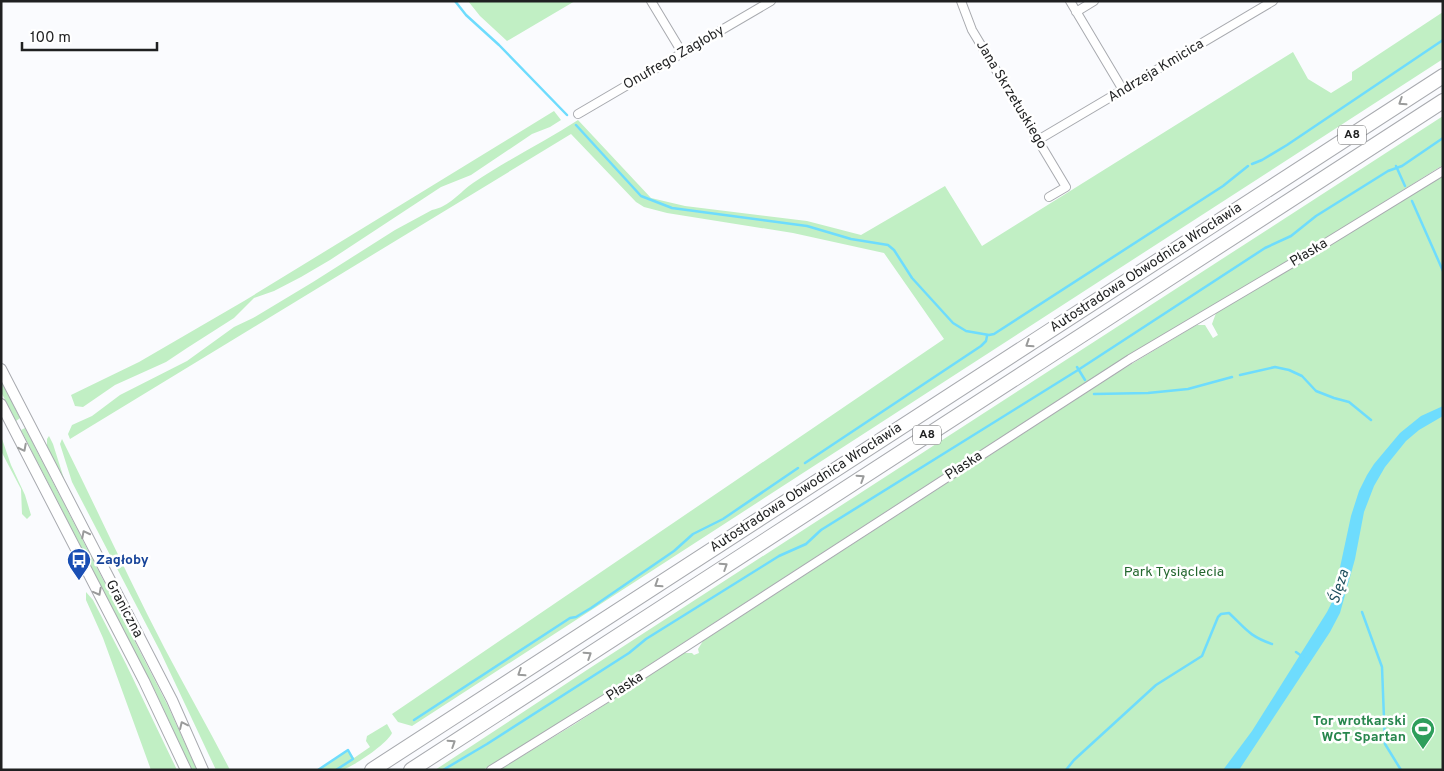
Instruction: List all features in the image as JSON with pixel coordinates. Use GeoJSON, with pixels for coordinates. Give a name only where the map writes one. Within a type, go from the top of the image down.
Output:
{"type":"FeatureCollection","features":[{"type":"Feature","properties":{"kind":"highway","name":"Autostradowa Obwodnica Wrocławia"},"geometry":{"type":"LineString","coordinates":[[372,770],[1443,76]]}},
{"type":"Feature","properties":{"kind":"highway","name":"Autostradowa Obwodnica Wrocławia"},"geometry":{"type":"LineString","coordinates":[[411,770],[1443,101]]}},
{"type":"Feature","properties":{"kind":"main road","name":"Graniczna"},"geometry":{"type":"LineString","coordinates":[[1,369],[172,700],[204,770]]}},
{"type":"Feature","properties":{"kind":"main road","name":"Graniczna"},"geometry":{"type":"LineString","coordinates":[[1,404],[144,681],[186,770]]}},
{"type":"Feature","properties":{"kind":"street"},"geometry":{"type":"LineString","coordinates":[[651,1],[683,54]]}},
{"type":"Feature","properties":{"kind":"street","name":"Onufrego Zagłoby"},"geometry":{"type":"LineString","coordinates":[[578,114],[771,1]]}},
{"type":"Feature","properties":{"kind":"street","name":"Jana Skrzetuskiego"},"geometry":{"type":"LineString","coordinates":[[961,1],[972,30],[1066,187],[1049,197]]}},
{"type":"Feature","properties":{"kind":"street"},"geometry":{"type":"LineString","coordinates":[[1070,1],[1123,90]]}},
{"type":"Feature","properties":{"kind":"street"},"geometry":{"type":"LineString","coordinates":[[1076,12],[1094,1]]}},
{"type":"Feature","properties":{"kind":"street","name":"Andrzeja Kmicica"},"geometry":{"type":"LineString","coordinates":[[1038,140],[1273,1]]}},
{"type":"Feature","properties":{"kind":"street","name":"Płaska"},"geometry":{"type":"LineString","coordinates":[[491,770],[605,700],[1130,359],[1323,245],[1443,170]]}},
{"type":"Feature","properties":{"kind":"green space"},"geometry":{"type":"Polygon","coordinates":[[[468,1],[575,1],[507,41],[480,16],[468,1]]]}},
{"type":"Feature","properties":{"kind":"green space"},"geometry":{"type":"Polygon","coordinates":[[[1443,12],[1443,59],[412,726],[398,722],[392,714],[944,339],[884,253],[793,233],[667,213],[644,207],[636,202],[571,134],[70,439],[68,434],[72,425],[92,416],[120,395],[187,361],[234,327],[253,318],[313,282],[395,230],[432,210],[444,206],[473,183],[578,120],[651,198],[685,206],[807,221],[861,235],[945,186],[982,246],[1293,52],[1308,79],[1331,93],[1352,80],[1352,72],[1443,12]]]}},
{"type":"Feature","properties":{"kind":"green space"},"geometry":{"type":"Polygon","coordinates":[[[554,111],[561,120],[550,127],[532,134],[471,175],[441,187],[301,277],[274,291],[254,298],[234,318],[166,362],[115,385],[83,407],[75,406],[71,395],[139,362],[244,301],[554,111]]]}},
{"type":"Feature","properties":{"kind":"green space"},"geometry":{"type":"Polygon","coordinates":[[[1443,116],[1443,165],[1325,239],[1077,388],[547,731],[483,770],[435,770],[593,666],[1443,116]]]}},
{"type":"Feature","properties":{"kind":"green space","name":"Park Tysiąclecia"},"geometry":{"type":"Polygon","coordinates":[[[1443,176],[1443,770],[499,770],[575,724],[684,653],[692,653],[694,655],[699,653],[698,649],[703,641],[1120,371],[1197,325],[1205,325],[1213,338],[1218,335],[1212,324],[1216,313],[1443,176]]]}},
{"type":"Feature","properties":{"kind":"green space"},"geometry":{"type":"Polygon","coordinates":[[[1,381],[20,418],[16,421],[1,392],[1,381]]]}},
{"type":"Feature","properties":{"kind":"green space"},"geometry":{"type":"Polygon","coordinates":[[[25,428],[167,704],[197,770],[192,770],[155,691],[21,430],[25,428]]]}},
{"type":"Feature","properties":{"kind":"green space"},"geometry":{"type":"Polygon","coordinates":[[[1,436],[11,465],[25,495],[31,515],[27,519],[22,514],[21,489],[1,451],[1,436]]]}},
{"type":"Feature","properties":{"kind":"green space"},"geometry":{"type":"Polygon","coordinates":[[[49,436],[53,444],[65,482],[47,446],[49,436]]]}},
{"type":"Feature","properties":{"kind":"green space"},"geometry":{"type":"Polygon","coordinates":[[[62,439],[152,623],[230,770],[216,770],[160,651],[72,482],[60,444],[62,439]]]}},
{"type":"Feature","properties":{"kind":"green space"},"geometry":{"type":"Polygon","coordinates":[[[86,592],[93,600],[126,664],[177,770],[151,770],[103,638],[86,600],[86,592]]]}},
{"type":"Feature","properties":{"kind":"green space"},"geometry":{"type":"Polygon","coordinates":[[[387,724],[392,733],[362,760],[342,770],[318,770],[348,750],[354,758],[370,747],[366,741],[367,736],[387,724]]]}},
{"type":"Feature","properties":{"kind":"water","name":"Ślęza"},"geometry":{"type":"Polygon","coordinates":[[[1443,406],[1443,416],[1419,430],[1406,441],[1385,467],[1374,486],[1364,512],[1355,559],[1340,613],[1330,632],[1239,770],[1223,770],[1252,731],[1333,600],[1351,516],[1359,491],[1367,475],[1400,433],[1421,416],[1443,406]]]}},
{"type":"Feature","properties":{"kind":"waterway"},"geometry":{"type":"LineString","coordinates":[[455,1],[466,15],[499,45],[567,115]]}},
{"type":"Feature","properties":{"kind":"waterway"},"geometry":{"type":"LineString","coordinates":[[1252,164],[1287,145],[1443,40]]}},
{"type":"Feature","properties":{"kind":"waterway"},"geometry":{"type":"LineString","coordinates":[[576,125],[641,196],[672,208],[807,226],[851,239],[888,245],[894,250],[912,278],[953,323],[966,331],[989,335],[994,334],[1223,186],[1248,166]]}},
{"type":"Feature","properties":{"kind":"waterway"},"geometry":{"type":"LineString","coordinates":[[443,770],[487,744],[629,653],[646,639],[779,556],[806,544],[821,530],[1078,370],[1265,248],[1291,236],[1316,216],[1388,171],[1402,166],[1443,138]]}},
{"type":"Feature","properties":{"kind":"waterway"},"geometry":{"type":"LineString","coordinates":[[1396,166],[1405,186]]}},
{"type":"Feature","properties":{"kind":"waterway"},"geometry":{"type":"LineString","coordinates":[[1412,201],[1443,271]]}},
{"type":"Feature","properties":{"kind":"waterway"},"geometry":{"type":"LineString","coordinates":[[805,463],[981,346],[986,341],[987,336]]}},
{"type":"Feature","properties":{"kind":"waterway"},"geometry":{"type":"LineString","coordinates":[[1077,367],[1085,380]]}},
{"type":"Feature","properties":{"kind":"waterway"},"geometry":{"type":"LineString","coordinates":[[1240,375],[1275,367],[1289,370],[1302,376],[1316,391],[1349,402],[1371,420]]}},
{"type":"Feature","properties":{"kind":"waterway"},"geometry":{"type":"LineString","coordinates":[[1094,394],[1148,393],[1188,389],[1232,377]]}},
{"type":"Feature","properties":{"kind":"waterway"},"geometry":{"type":"LineString","coordinates":[[414,720],[570,618],[576,617],[591,608],[674,551],[693,534],[723,519],[798,468]]}},
{"type":"Feature","properties":{"kind":"waterway"},"geometry":{"type":"LineString","coordinates":[[1362,612],[1382,667],[1385,744],[1401,770]]}},
{"type":"Feature","properties":{"kind":"waterway"},"geometry":{"type":"LineString","coordinates":[[1066,770],[1074,760],[1156,685],[1202,656],[1221,614],[1229,613],[1253,635],[1272,644]]}},
{"type":"Feature","properties":{"kind":"waterway"},"geometry":{"type":"LineString","coordinates":[[1296,652],[1303,657]]}},
{"type":"Feature","properties":{"kind":"waterway"},"geometry":{"type":"LineString","coordinates":[[318,770],[348,750],[353,759],[336,770]]}},
{"type":"Feature","properties":{"kind":"place","name":"Zagłoby"},"geometry":{"type":"Point","coordinates":[79,581]}},
{"type":"Feature","properties":{"kind":"place","name":"Tor wrotkarski WCT Spartan"},"geometry":{"type":"Point","coordinates":[1423,750]}}]}
